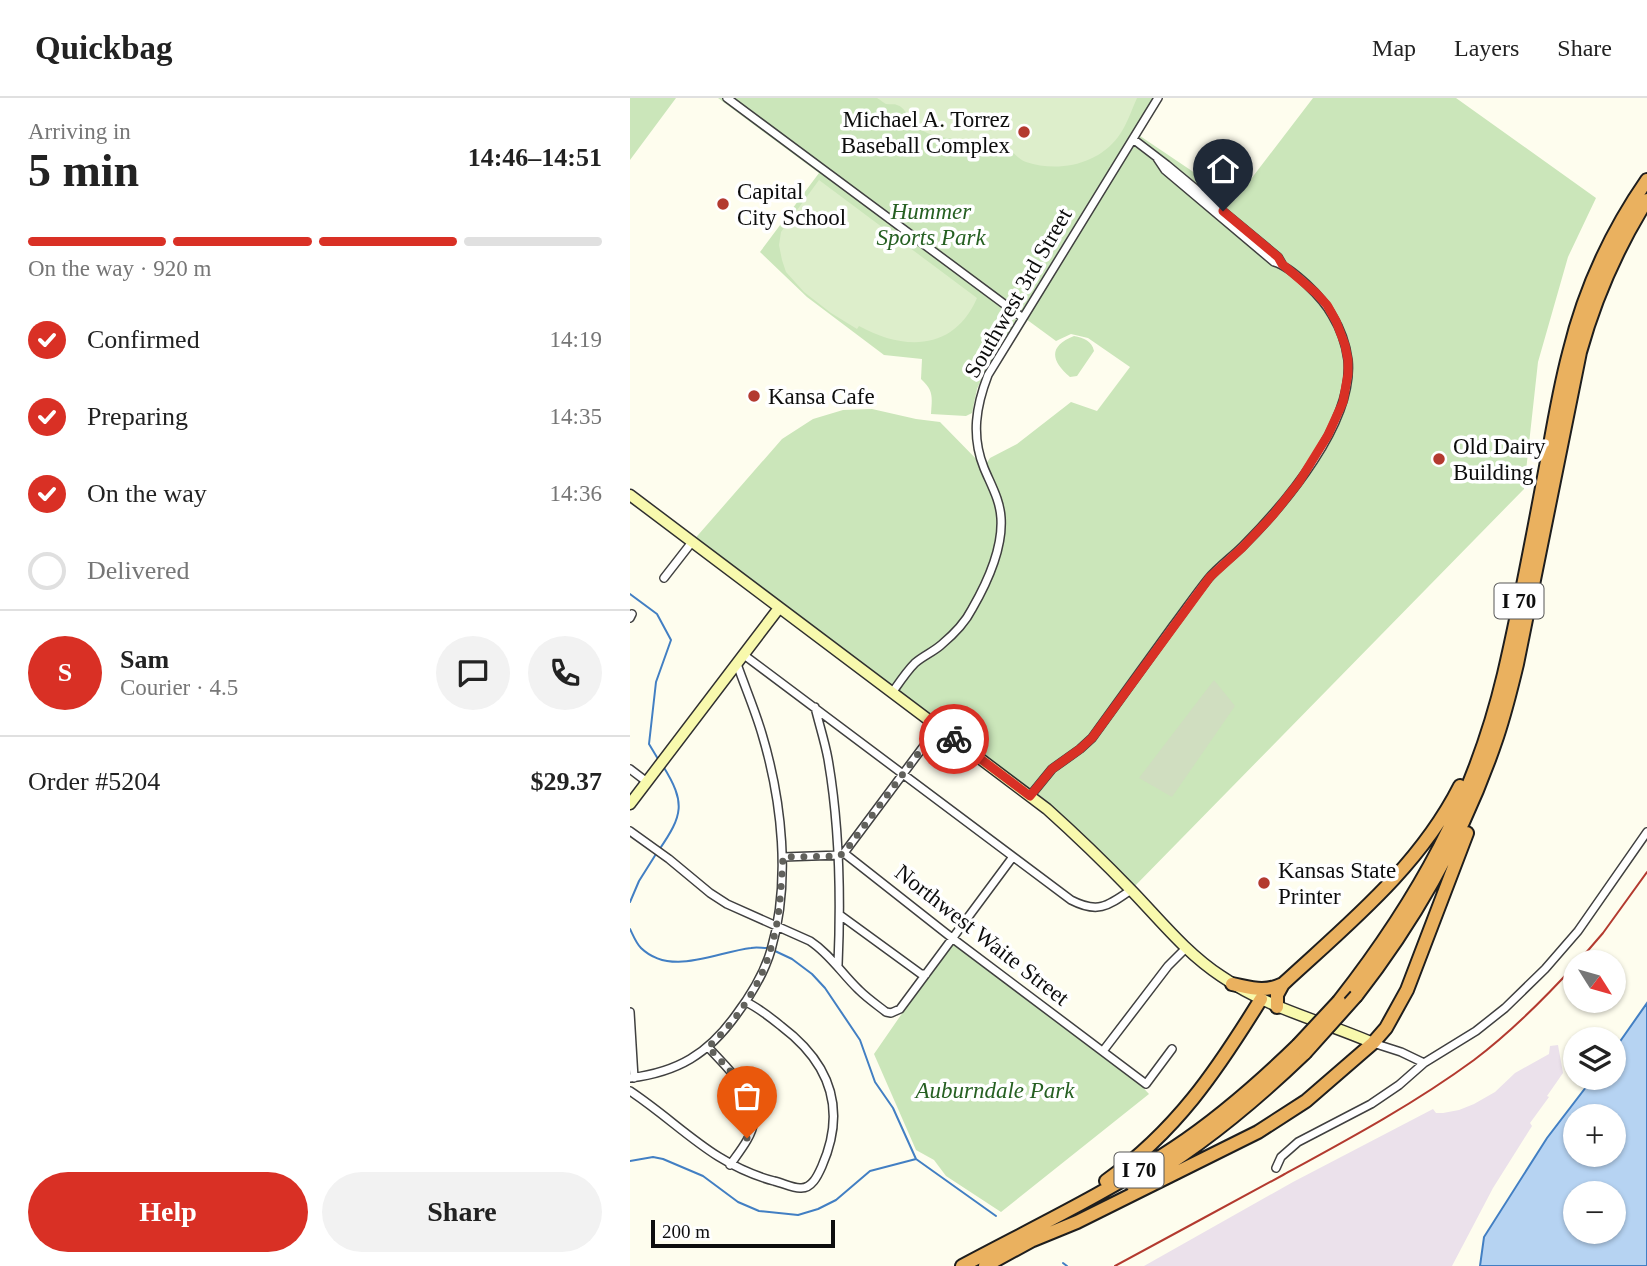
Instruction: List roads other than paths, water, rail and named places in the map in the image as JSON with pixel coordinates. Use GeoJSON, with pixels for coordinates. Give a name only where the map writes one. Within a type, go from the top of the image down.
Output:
{"type":"FeatureCollection","features":[{"type":"Feature","properties":{"kind":"highway","name":"I 70"},"geometry":{"type":"LineString","coordinates":[[962,1266],[1125,1178],[1175,1147],[1234,1103],[1302,1049],[1393,927],[1433,862],[1478,760],[1509,650],[1569,351],[1585,299],[1603,257],[1647,180]]}},
{"type":"Feature","properties":{"kind":"highway","name":"I 70"},"geometry":{"type":"LineString","coordinates":[[985,1266],[1145,1179],[1241,1111],[1356,996],[1426,895],[1459,832],[1498,735],[1517,664],[1580,352],[1593,308],[1607,275],[1647,200]]}},
{"type":"Feature","properties":{"kind":"highway"},"geometry":{"type":"LineString","coordinates":[[1277,1007],[1277,995],[1283,984],[1383,891],[1421,847],[1453,799],[1494,709]]}},
{"type":"Feature","properties":{"kind":"highway"},"geometry":{"type":"LineString","coordinates":[[1033,1240],[1077,1222],[1258,1132],[1306,1101],[1373,1042],[1386,1028],[1407,990],[1478,802],[1489,761]]}},
{"type":"Feature","properties":{"kind":"highway"},"geometry":{"type":"LineString","coordinates":[[1232,984],[1264,990],[1283,984]]}},
{"type":"Feature","properties":{"kind":"highway"},"geometry":{"type":"LineString","coordinates":[[1053,1217],[1136,1158],[1170,1127],[1203,1088],[1261,999]]}},
{"type":"Feature","properties":{"kind":"main road"},"geometry":{"type":"LineString","coordinates":[[630,495],[1030,796],[1091,849],[1203,963],[1232,984],[1277,1007],[1373,1042]]}},
{"type":"Feature","properties":{"kind":"main road"},"geometry":{"type":"LineString","coordinates":[[630,804],[779,608]]}},
{"type":"Feature","properties":{"kind":"street"},"geometry":{"type":"LineString","coordinates":[[727,98],[1023,318]]}},
{"type":"Feature","properties":{"kind":"street","name":"Southwest 3rd Street"},"geometry":{"type":"LineString","coordinates":[[892,693],[914,665],[941,645],[972,611],[1000,541],[1001,517],[995,491],[977,445],[976,415],[988,375],[1158,98]]}},
{"type":"Feature","properties":{"kind":"street"},"geometry":{"type":"LineString","coordinates":[[1030,796],[1052,769],[1092,738],[1210,577],[1273,515],[1308,468],[1328,435],[1343,402],[1348,374],[1345,345],[1327,305],[1282,264],[1278,257],[1133,139]]}},
{"type":"Feature","properties":{"kind":"street"},"geometry":{"type":"LineString","coordinates":[[664,578],[692,542]]}},
{"type":"Feature","properties":{"kind":"street"},"geometry":{"type":"LineString","coordinates":[[741,659],[815,707],[1071,900],[1088,907],[1105,906],[1131,890]]}},
{"type":"Feature","properties":{"kind":"street"},"geometry":{"type":"LineString","coordinates":[[630,1012],[632,1078],[674,1068],[708,1047],[729,1024],[746,1002],[766,963],[776,927],[783,857],[771,767],[741,659]]}},
{"type":"Feature","properties":{"kind":"street"},"geometry":{"type":"LineString","coordinates":[[815,707],[828,757],[841,854],[838,965]]}},
{"type":"Feature","properties":{"kind":"street"},"geometry":{"type":"LineString","coordinates":[[783,857],[841,854],[938,727]]}},
{"type":"Feature","properties":{"kind":"street"},"geometry":{"type":"LineString","coordinates":[[630,769],[650,777]]}},
{"type":"Feature","properties":{"kind":"street"},"geometry":{"type":"LineString","coordinates":[[630,831],[727,904],[810,941],[828,955],[865,995],[886,1012],[894,1013],[900,1009],[1013,858]]}},
{"type":"Feature","properties":{"kind":"street"},"geometry":{"type":"LineString","coordinates":[[1276,1168],[1281,1157],[1298,1142],[1371,1104],[1409,1078],[1424,1063],[1460,1042],[1505,1008],[1545,969],[1577,931],[1647,832]]}},
{"type":"Feature","properties":{"kind":"street","name":"Northwest Waite Street"},"geometry":{"type":"LineString","coordinates":[[841,854],[1146,1084],[1172,1049]]}},
{"type":"Feature","properties":{"kind":"street"},"geometry":{"type":"LineString","coordinates":[[840,915],[920,974],[926,974]]}},
{"type":"Feature","properties":{"kind":"street"},"geometry":{"type":"LineString","coordinates":[[1103,1051],[1168,966],[1186,948]]}},
{"type":"Feature","properties":{"kind":"street"},"geometry":{"type":"LineString","coordinates":[[630,1091],[706,1150],[730,1165],[763,1178],[801,1188],[812,1183],[827,1154],[833,1130],[833,1104],[829,1086],[819,1065],[799,1041],[746,1002]]}},
{"type":"Feature","properties":{"kind":"street"},"geometry":{"type":"LineString","coordinates":[[1373,1042],[1424,1063]]}},
{"type":"Feature","properties":{"kind":"street"},"geometry":{"type":"LineString","coordinates":[[708,1047],[748,1095],[753,1106],[752,1129],[730,1165]]}},
{"type":"Feature","properties":{"kind":"water"},"geometry":{"type":"Polygon","coordinates":[[[1647,1003],[1647,1266],[1480,1266],[1484,1237],[1563,1117],[1563,1167],[1626,1167],[1626,1104],[1573,1104],[1584,1090],[1626,1090],[1626,1033],[1647,1003]]]}},
{"type":"Feature","properties":{"kind":"waterway"},"geometry":{"type":"LineString","coordinates":[[630,594],[657,614],[671,640],[656,682],[649,744],[658,759]]}},
{"type":"Feature","properties":{"kind":"waterway"},"geometry":{"type":"LineString","coordinates":[[659,850],[673,827],[679,809],[675,790],[663,766]]}},
{"type":"Feature","properties":{"kind":"waterway"},"geometry":{"type":"LineString","coordinates":[[630,902],[656,854]]}},
{"type":"Feature","properties":{"kind":"waterway"},"geometry":{"type":"LineString","coordinates":[[630,929],[641,948],[666,961],[680,962],[737,950],[767,948]]}},
{"type":"Feature","properties":{"kind":"waterway"},"geometry":{"type":"LineString","coordinates":[[775,951],[792,959],[825,988],[860,1040],[875,1082],[893,1108],[916,1159],[996,1216]]}},
{"type":"Feature","properties":{"kind":"waterway"},"geometry":{"type":"LineString","coordinates":[[630,1161],[653,1157],[663,1159],[703,1176],[738,1202],[759,1211],[798,1215],[836,1200],[870,1171],[916,1159]]}},
{"type":"Feature","properties":{"kind":"waterway"},"geometry":{"type":"LineString","coordinates":[[1063,1263],[1067,1266]]}},
{"type":"Feature","properties":{"kind":"railway"},"geometry":{"type":"LineString","coordinates":[[1588,950],[1647,872]]}},
{"type":"Feature","properties":{"kind":"railway"},"geometry":{"type":"LineString","coordinates":[[1115,1266],[1332,1148],[1428,1091],[1501,1038],[1563,978]]}},
{"type":"Feature","properties":{"kind":"place","name":"Michael A. Torrez Baseball Complex"},"geometry":{"type":"Point","coordinates":[1024,132]}},
{"type":"Feature","properties":{"kind":"place","name":"Capital City School"},"geometry":{"type":"Point","coordinates":[723,204]}},
{"type":"Feature","properties":{"kind":"place","name":"Kansa Cafe"},"geometry":{"type":"Point","coordinates":[754,396]}},
{"type":"Feature","properties":{"kind":"place","name":"Old Dairy Building"},"geometry":{"type":"Point","coordinates":[1439,459]}},
{"type":"Feature","properties":{"kind":"place","name":"Kansas State Printer"},"geometry":{"type":"Point","coordinates":[1264,883]}},
{"type":"Feature","properties":{"kind":"park label","name":"Hummer Sports Park"},"geometry":{"type":"Point","coordinates":[931,224]}},
{"type":"Feature","properties":{"kind":"park label","name":"Auburndale Park"},"geometry":{"type":"Point","coordinates":[995,1090]}}]}
